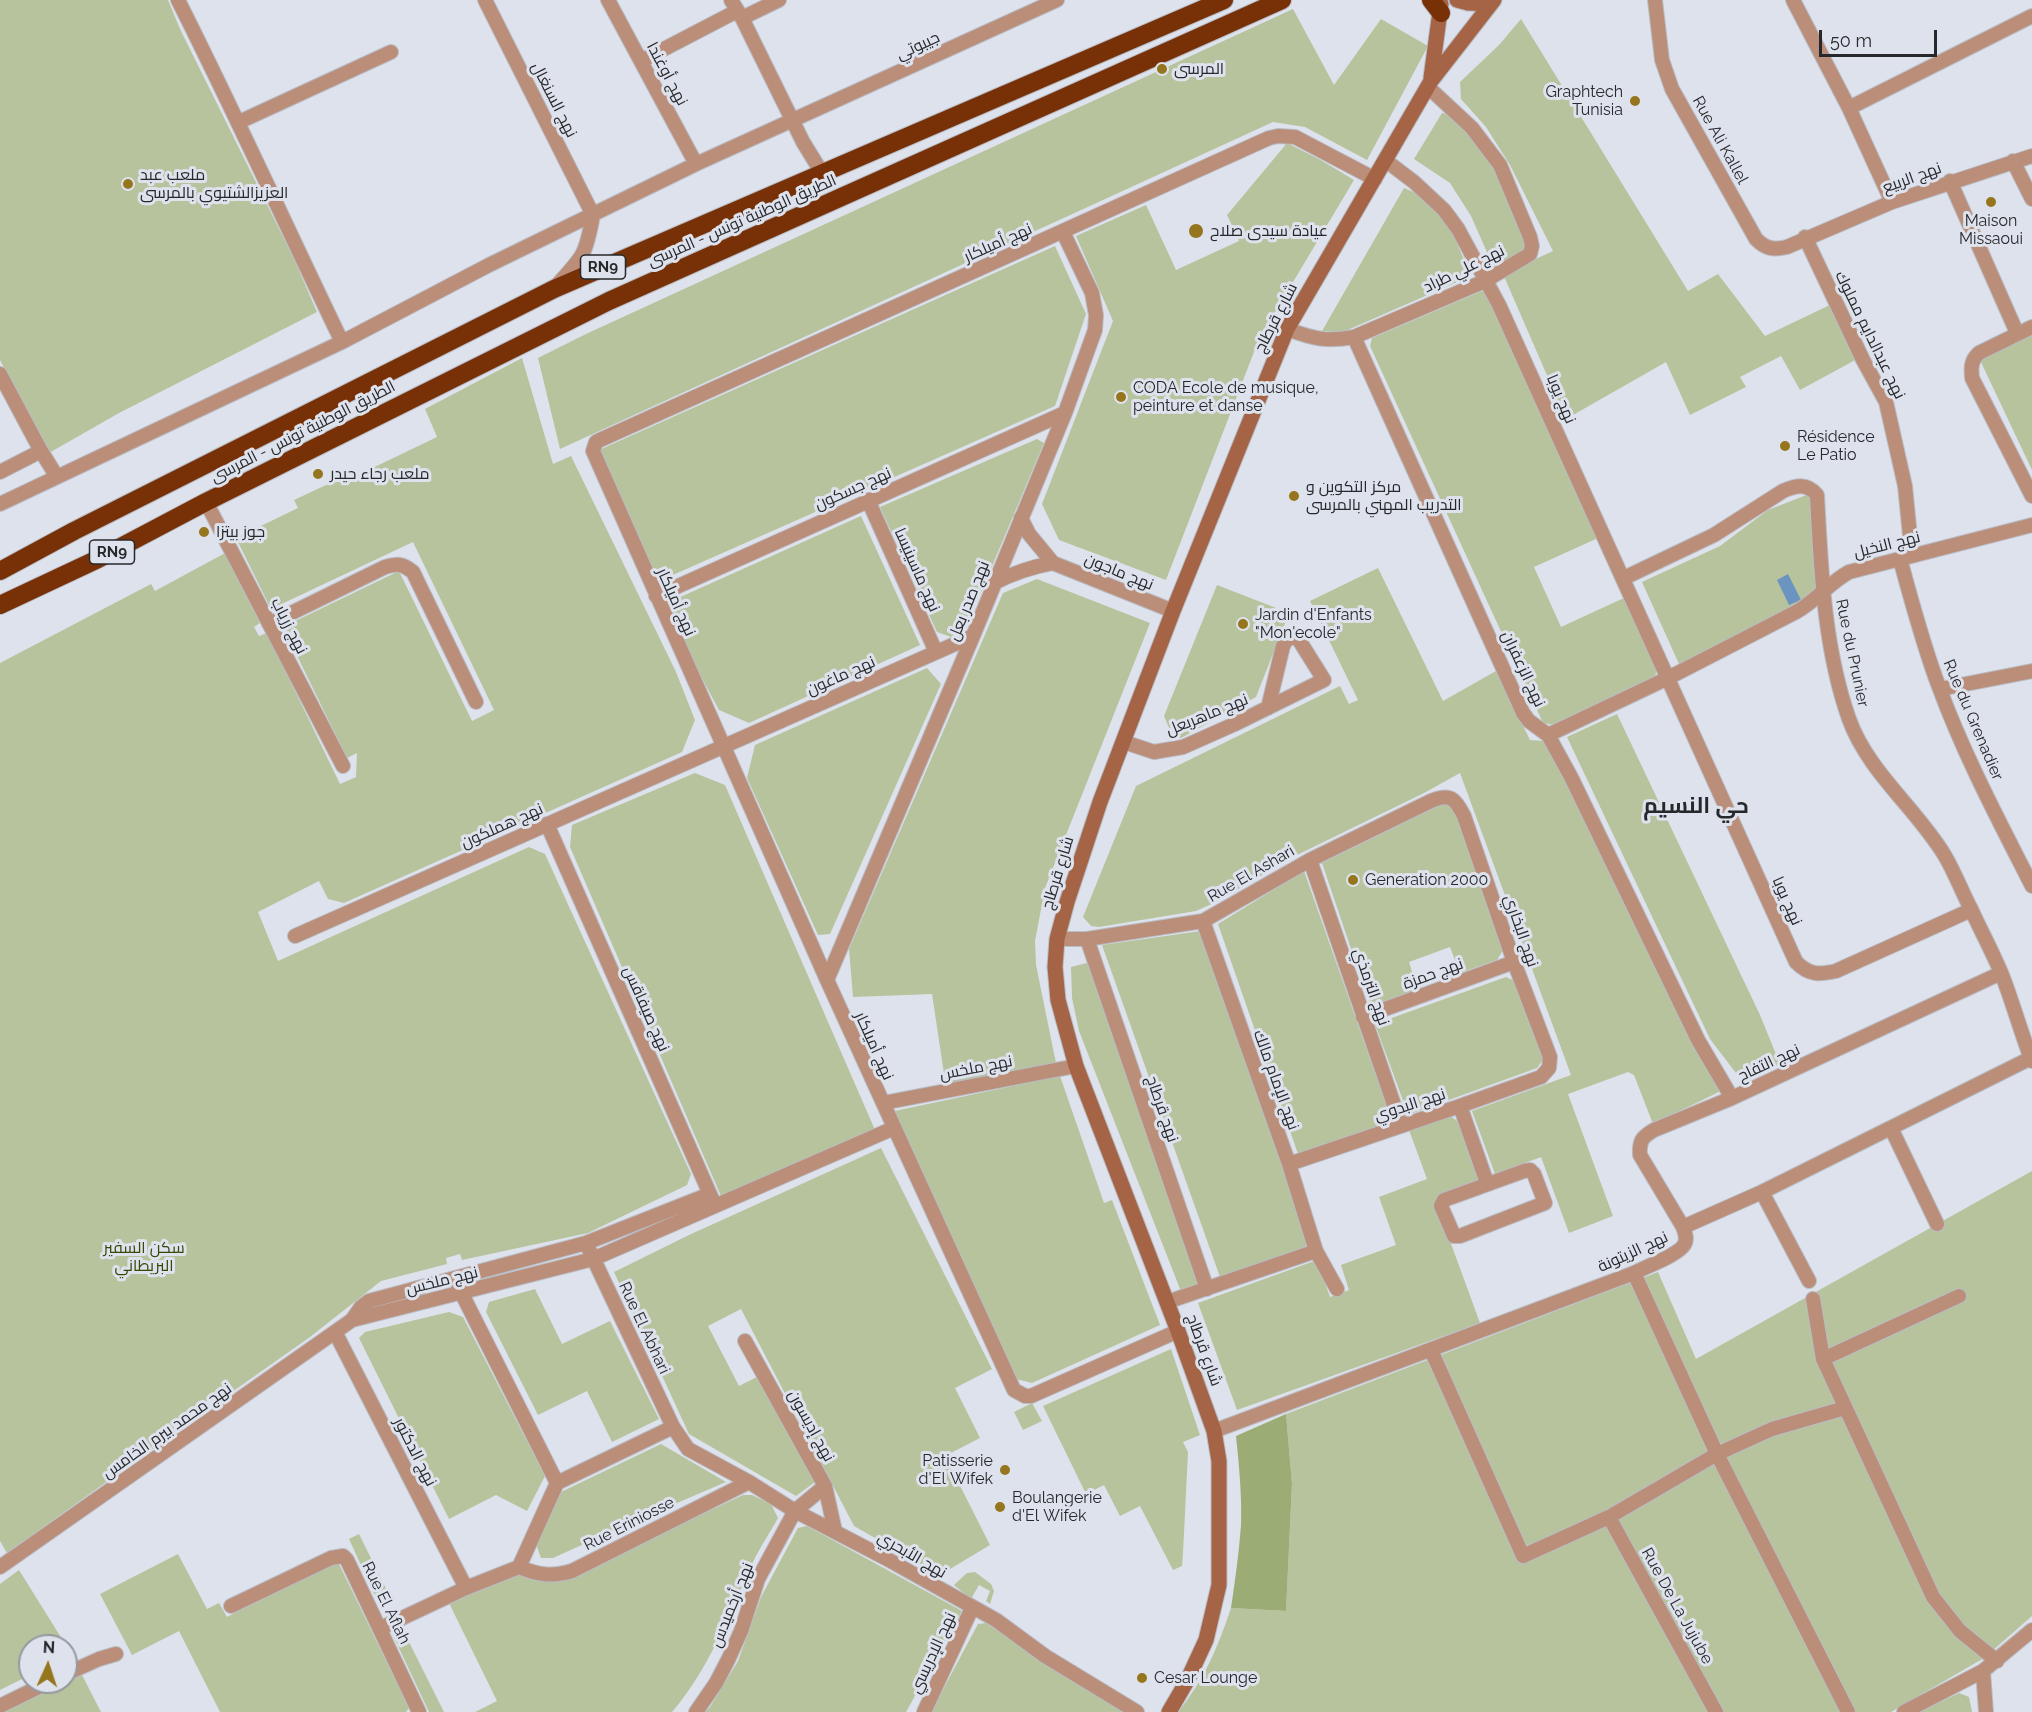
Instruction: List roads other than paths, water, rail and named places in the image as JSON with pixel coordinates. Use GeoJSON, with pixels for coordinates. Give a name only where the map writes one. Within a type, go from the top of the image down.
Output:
{"type":"FeatureCollection","features":[{"type":"Feature","properties":{"kind":"highway","name":"الطريق الوطنية تونس - المرسى"},"geometry":{"type":"LineString","coordinates":[[0,571],[74,531],[554,289],[1224,0]]}},
{"type":"Feature","properties":{"kind":"highway","name":"الطريق الوطنية تونس - المرسى"},"geometry":{"type":"LineString","coordinates":[[0,605],[98,559],[206,502],[609,301],[1282,0]]}},
{"type":"Feature","properties":{"kind":"street"},"geometry":{"type":"LineString","coordinates":[[178,0],[239,122],[263,179],[342,342]]}},
{"type":"Feature","properties":{"kind":"street","name":"نهج السنغال"},"geometry":{"type":"LineString","coordinates":[[485,0],[593,215]]}},
{"type":"Feature","properties":{"kind":"street","name":"نهج أوغندا"},"geometry":{"type":"LineString","coordinates":[[608,0],[696,164]]}},
{"type":"Feature","properties":{"kind":"street"},"geometry":{"type":"LineString","coordinates":[[641,61],[737,10],[779,0]]}},
{"type":"Feature","properties":{"kind":"street","name":"جيبوتي"},"geometry":{"type":"LineString","coordinates":[[0,504],[342,342],[489,265],[696,164],[1058,0]]}},
{"type":"Feature","properties":{"kind":"street"},"geometry":{"type":"LineString","coordinates":[[1457,0],[1468,3],[1492,2]]}},
{"type":"Feature","properties":{"kind":"street","name":"Rue Ali Kallel"},"geometry":{"type":"LineString","coordinates":[[1655,0],[1660,51],[1669,80],[1756,239],[1768,248],[1777,249],[1787,247],[1805,237]]}},
{"type":"Feature","properties":{"kind":"street"},"geometry":{"type":"LineString","coordinates":[[1793,0],[1849,108],[1892,202]]}},
{"type":"Feature","properties":{"kind":"street","name":"شارع قرطاج"},"geometry":{"type":"LineString","coordinates":[[1169,1712],[1187,1681],[1206,1640],[1219,1585],[1221,1485],[1214,1431],[1076,1066],[1058,1000],[1055,968],[1057,939],[1100,802],[1173,611],[1287,329],[1429,84],[1492,2]]}},
{"type":"Feature","properties":{"kind":"street"},"geometry":{"type":"LineString","coordinates":[[1429,84],[1438,4]]}},
{"type":"Feature","properties":{"kind":"street"},"geometry":{"type":"LineString","coordinates":[[737,10],[822,173]]}},
{"type":"Feature","properties":{"kind":"street"},"geometry":{"type":"LineString","coordinates":[[1849,108],[2032,16]]}},
{"type":"Feature","properties":{"kind":"street"},"geometry":{"type":"LineString","coordinates":[[239,122],[391,52]]}},
{"type":"Feature","properties":{"kind":"street","name":"نهج علي طراد"},"geometry":{"type":"LineString","coordinates":[[1287,329],[1315,339],[1332,341],[1354,337],[1485,281],[1530,254],[1532,246],[1530,237],[1500,165],[1472,128],[1429,84]]}},
{"type":"Feature","properties":{"kind":"street","name":"نهج أميلكار"},"geometry":{"type":"LineString","coordinates":[[1178,1331],[1038,1394],[1025,1396],[1014,1390],[827,980],[593,451],[596,442],[1278,136],[1295,137],[1376,179]]}},
{"type":"Feature","properties":{"kind":"street","name":"نهج الربيع"},"geometry":{"type":"LineString","coordinates":[[1805,237],[1950,181],[2032,156]]}},
{"type":"Feature","properties":{"kind":"street","name":"نهج يوبا"},"geometry":{"type":"LineString","coordinates":[[1385,160],[1414,182],[1444,210],[1458,229],[1511,328],[1796,962],[1806,972],[1820,974],[1836,971],[1971,910]]}},
{"type":"Feature","properties":{"kind":"street"},"geometry":{"type":"LineString","coordinates":[[2013,161],[2032,199]]}},
{"type":"Feature","properties":{"kind":"street"},"geometry":{"type":"LineString","coordinates":[[1950,181],[2017,333]]}},
{"type":"Feature","properties":{"kind":"street"},"geometry":{"type":"LineString","coordinates":[[554,289],[581,259],[588,246],[593,215]]}},
{"type":"Feature","properties":{"kind":"street","name":"نهج صدر بعل"},"geometry":{"type":"LineString","coordinates":[[827,980],[1065,413],[1095,330],[1096,315],[1092,293],[1063,232]]}},
{"type":"Feature","properties":{"kind":"street","name":"نهج عبدالدايم مملوك"},"geometry":{"type":"LineString","coordinates":[[1805,237],[1863,360],[1886,402],[1905,486],[1906,558]]}},
{"type":"Feature","properties":{"kind":"street"},"geometry":{"type":"LineString","coordinates":[[2032,327],[1979,352],[1972,359],[1972,378],[2032,496]]}},
{"type":"Feature","properties":{"kind":"street","name":"نهج الزعفران"},"geometry":{"type":"LineString","coordinates":[[1354,337],[1523,713],[1529,721],[1548,735],[1595,824],[1698,1040],[1732,1098]]}},
{"type":"Feature","properties":{"kind":"street"},"geometry":{"type":"LineString","coordinates":[[0,374],[41,452],[57,477]]}},
{"type":"Feature","properties":{"kind":"street","name":"نهج جسكون"},"geometry":{"type":"LineString","coordinates":[[656,596],[1065,413]]}},
{"type":"Feature","properties":{"kind":"street"},"geometry":{"type":"LineString","coordinates":[[0,472],[41,452]]}},
{"type":"Feature","properties":{"kind":"street","name":"Rue du Prunier"},"geometry":{"type":"LineString","coordinates":[[1624,578],[1714,535],[1783,491],[1804,486],[1812,489],[1817,495],[1822,590],[1841,694],[1850,721],[1859,742],[1947,858],[2001,973],[2031,1059]]}},
{"type":"Feature","properties":{"kind":"street","name":"نهج ماسينيسا"},"geometry":{"type":"LineString","coordinates":[[868,500],[936,652]]}},
{"type":"Feature","properties":{"kind":"street","name":"نهج زرياب"},"geometry":{"type":"LineString","coordinates":[[206,502],[343,765]]}},
{"type":"Feature","properties":{"kind":"street","name":"نهج ماجون"},"geometry":{"type":"LineString","coordinates":[[1021,518],[1035,542],[1053,563],[1173,611]]}},
{"type":"Feature","properties":{"kind":"street","name":"نهج النخيل"},"geometry":{"type":"LineString","coordinates":[[1668,678],[1810,604],[1822,590],[1849,572],[2032,525]]}},
{"type":"Feature","properties":{"kind":"street","name":"Rue du Grenadier"},"geometry":{"type":"LineString","coordinates":[[1906,558],[1926,649],[1940,689],[1998,820],[2032,886]]}},
{"type":"Feature","properties":{"kind":"street"},"geometry":{"type":"LineString","coordinates":[[994,582],[1032,566],[1053,563]]}},
{"type":"Feature","properties":{"kind":"street"},"geometry":{"type":"LineString","coordinates":[[269,624],[385,567],[396,564],[405,565],[413,572],[476,702]]}},
{"type":"Feature","properties":{"kind":"street","name":"نهج ماغون"},"geometry":{"type":"LineString","coordinates":[[723,747],[973,636]]}},
{"type":"Feature","properties":{"kind":"street","name":"نهج ماهربعل"},"geometry":{"type":"LineString","coordinates":[[1124,742],[1154,752],[1183,747],[1268,708],[1324,680],[1299,640],[1293,637],[1287,639],[1283,646],[1268,708]]}},
{"type":"Feature","properties":{"kind":"street"},"geometry":{"type":"LineString","coordinates":[[1940,689],[2032,671]]}},
{"type":"Feature","properties":{"kind":"street"},"geometry":{"type":"LineString","coordinates":[[1548,735],[1668,678]]}},
{"type":"Feature","properties":{"kind":"street","name":"نهج هملكون"},"geometry":{"type":"LineString","coordinates":[[295,936],[723,747]]}},
{"type":"Feature","properties":{"kind":"street","name":"Rue El Ashari"},"geometry":{"type":"LineString","coordinates":[[1057,939],[1087,939],[1203,921],[1310,860],[1441,796],[1450,797]]}},
{"type":"Feature","properties":{"kind":"street","name":"نهج البخاري"},"geometry":{"type":"LineString","coordinates":[[1450,797],[1457,802],[1464,816],[1514,962],[1550,1057],[1549,1068],[1541,1077]]}},
{"type":"Feature","properties":{"kind":"street","name":"نهج صيفاقس"},"geometry":{"type":"LineString","coordinates":[[547,824],[712,1200]]}},
{"type":"Feature","properties":{"kind":"street","name":"نهج الترمذي"},"geometry":{"type":"LineString","coordinates":[[1310,860],[1401,1125]]}},
{"type":"Feature","properties":{"kind":"street","name":"نهج الإمام مالك"},"geometry":{"type":"LineString","coordinates":[[1203,921],[1289,1164],[1316,1251],[1337,1289]]}},
{"type":"Feature","properties":{"kind":"street","name":"نهج قرطاج"},"geometry":{"type":"LineString","coordinates":[[1087,939],[1207,1289]]}},
{"type":"Feature","properties":{"kind":"street","name":"نهج حمزة"},"geometry":{"type":"LineString","coordinates":[[1363,1017],[1514,962]]}},
{"type":"Feature","properties":{"kind":"street","name":"نهج التفاح"},"geometry":{"type":"LineString","coordinates":[[1683,1227],[1640,1155],[1639,1145],[1643,1137],[2001,973]]}},
{"type":"Feature","properties":{"kind":"street","name":"نهج الزيتونة"},"geometry":{"type":"LineString","coordinates":[[1214,1431],[1634,1273],[1677,1252],[1684,1246],[1687,1238],[1683,1227],[1762,1192],[2031,1059]]}},
{"type":"Feature","properties":{"kind":"street","name":"نهج ملخس"},"geometry":{"type":"LineString","coordinates":[[883,1103],[1076,1066]]}},
{"type":"Feature","properties":{"kind":"street","name":"نهج البدوي"},"geometry":{"type":"LineString","coordinates":[[1289,1164],[1541,1077]]}},
{"type":"Feature","properties":{"kind":"street"},"geometry":{"type":"LineString","coordinates":[[1460,1106],[1487,1184]]}},
{"type":"Feature","properties":{"kind":"street","name":"نهج ملخس"},"geometry":{"type":"LineString","coordinates":[[352,1320],[361,1307],[369,1301],[586,1243],[712,1200],[894,1128]]}},
{"type":"Feature","properties":{"kind":"street"},"geometry":{"type":"LineString","coordinates":[[1891,1128],[1937,1224]]}},
{"type":"Feature","properties":{"kind":"street"},"geometry":{"type":"LineString","coordinates":[[1530,1170],[1534,1174],[1545,1203],[1460,1236],[1454,1236],[1441,1206],[1442,1201],[1487,1184],[1530,1170]]}},
{"type":"Feature","properties":{"kind":"street"},"geometry":{"type":"LineString","coordinates":[[1762,1192],[1809,1281]]}},
{"type":"Feature","properties":{"kind":"street","name":"نهج ملخس"},"geometry":{"type":"LineString","coordinates":[[352,1320],[593,1259],[712,1200]]}},
{"type":"Feature","properties":{"kind":"street","name":"Rue El Abhari"},"geometry":{"type":"LineString","coordinates":[[586,1243],[673,1427]]}},
{"type":"Feature","properties":{"kind":"street"},"geometry":{"type":"LineString","coordinates":[[1167,1302],[1316,1251]]}},
{"type":"Feature","properties":{"kind":"street"},"geometry":{"type":"LineString","coordinates":[[1634,1273],[1717,1454],[1848,1712]]}},
{"type":"Feature","properties":{"kind":"street"},"geometry":{"type":"LineString","coordinates":[[455,1279],[557,1483]]}},
{"type":"Feature","properties":{"kind":"street"},"geometry":{"type":"LineString","coordinates":[[1823,1359],[1959,1296]]}},
{"type":"Feature","properties":{"kind":"street"},"geometry":{"type":"LineString","coordinates":[[1813,1299],[1823,1359],[1933,1597],[1960,1631],[1997,1661]]}},
{"type":"Feature","properties":{"kind":"street","name":"نهج محمد بيرم الخامس"},"geometry":{"type":"LineString","coordinates":[[0,1568],[352,1320]]}},
{"type":"Feature","properties":{"kind":"street","name":"نهج الدكتور"},"geometry":{"type":"LineString","coordinates":[[335,1332],[466,1588]]}},
{"type":"Feature","properties":{"kind":"street","name":"نهج إديسون"},"geometry":{"type":"LineString","coordinates":[[745,1341],[825,1486],[835,1531]]}},
{"type":"Feature","properties":{"kind":"street"},"geometry":{"type":"LineString","coordinates":[[1431,1350],[1523,1556],[1609,1517],[1717,1454],[1772,1429],[1845,1408]]}},
{"type":"Feature","properties":{"kind":"street"},"geometry":{"type":"LineString","coordinates":[[381,1628],[466,1588],[519,1567],[557,1483],[673,1427]]}},
{"type":"Feature","properties":{"kind":"street","name":"نهج الأبحري"},"geometry":{"type":"LineString","coordinates":[[673,1427],[688,1449],[750,1482],[795,1511],[996,1620],[1045,1656],[1137,1712]]}},
{"type":"Feature","properties":{"kind":"street","name":"Rue Eriniosse"},"geometry":{"type":"LineString","coordinates":[[519,1567],[544,1575],[558,1575],[572,1570],[750,1482]]}},
{"type":"Feature","properties":{"kind":"street","name":"نهج أرخميدس"},"geometry":{"type":"LineString","coordinates":[[696,1712],[716,1683],[728,1660],[741,1631],[758,1579],[795,1511],[825,1486]]}},
{"type":"Feature","properties":{"kind":"street","name":"Rue De La Jujube"},"geometry":{"type":"LineString","coordinates":[[1609,1517],[1716,1712]]}},
{"type":"Feature","properties":{"kind":"street","name":"Rue El Aflah"},"geometry":{"type":"LineString","coordinates":[[231,1606],[331,1558],[343,1556],[381,1628],[419,1712]]}},
{"type":"Feature","properties":{"kind":"street","name":"نهج الإدريسي"},"geometry":{"type":"LineString","coordinates":[[924,1712],[972,1608]]}},
{"type":"Feature","properties":{"kind":"street"},"geometry":{"type":"LineString","coordinates":[[1904,1712],[1983,1671],[2032,1630]]}},
{"type":"Feature","properties":{"kind":"street"},"geometry":{"type":"LineString","coordinates":[[78,1669],[116,1654]]}},
{"type":"Feature","properties":{"kind":"street"},"geometry":{"type":"LineString","coordinates":[[1983,1671],[1986,1712]]}},
{"type":"Feature","properties":{"kind":"street"},"geometry":{"type":"LineString","coordinates":[[0,1706],[24,1694]]}},
{"type":"Feature","properties":{"kind":"water"},"geometry":{"type":"Polygon","coordinates":[[[1788,574],[1801,600],[1789,605],[1777,580],[1788,574]]]}},
{"type":"Feature","properties":{"kind":"place","name":"المرسى"},"geometry":{"type":"Point","coordinates":[1162,69]}},
{"type":"Feature","properties":{"kind":"place","name":"Graphtech Tunisia"},"geometry":{"type":"Point","coordinates":[1635,101]}},
{"type":"Feature","properties":{"kind":"place","name":"ملعب عبد العزيزالشتيوي بالمرسى"},"geometry":{"type":"Point","coordinates":[128,184]}},
{"type":"Feature","properties":{"kind":"place","name":"Maison Missaoui"},"geometry":{"type":"Point","coordinates":[1991,202]}},
{"type":"Feature","properties":{"kind":"place","name":"عيادة سيدى صلاح"},"geometry":{"type":"Point","coordinates":[1196,231]}},
{"type":"Feature","properties":{"kind":"place","name":"CODA Ecole de musique, peinture et danse"},"geometry":{"type":"Point","coordinates":[1121,397]}},
{"type":"Feature","properties":{"kind":"place","name":"Résidence Le Patio"},"geometry":{"type":"Point","coordinates":[1785,446]}},
{"type":"Feature","properties":{"kind":"place","name":"ملعب رجاء حيدر"},"geometry":{"type":"Point","coordinates":[318,474]}},
{"type":"Feature","properties":{"kind":"place","name":"مركز التكوين و التدريب المهني بالمرسى"},"geometry":{"type":"Point","coordinates":[1294,496]}},
{"type":"Feature","properties":{"kind":"place","name":"جوز بيتزا"},"geometry":{"type":"Point","coordinates":[204,532]}},
{"type":"Feature","properties":{"kind":"place","name":"Jardin d'Enfants \"Mon'ecole\""},"geometry":{"type":"Point","coordinates":[1243,624]}},
{"type":"Feature","properties":{"kind":"place","name":"Generation 2000"},"geometry":{"type":"Point","coordinates":[1353,880]}},
{"type":"Feature","properties":{"kind":"place","name":"Patisserie d'El Wifek"},"geometry":{"type":"Point","coordinates":[1005,1470]}},
{"type":"Feature","properties":{"kind":"place","name":"Boulangerie d'El Wifek"},"geometry":{"type":"Point","coordinates":[1000,1507]}},
{"type":"Feature","properties":{"kind":"place","name":"Cesar Lounge"},"geometry":{"type":"Point","coordinates":[1142,1678]}},
{"type":"Feature","properties":{"kind":"district","name":"حي النسيم"},"geometry":{"type":"Point","coordinates":[1696,806]}},
{"type":"Feature","properties":{"kind":"park label","name":"سكن السفير البريطاني"},"geometry":{"type":"Point","coordinates":[144,1257]}}]}
